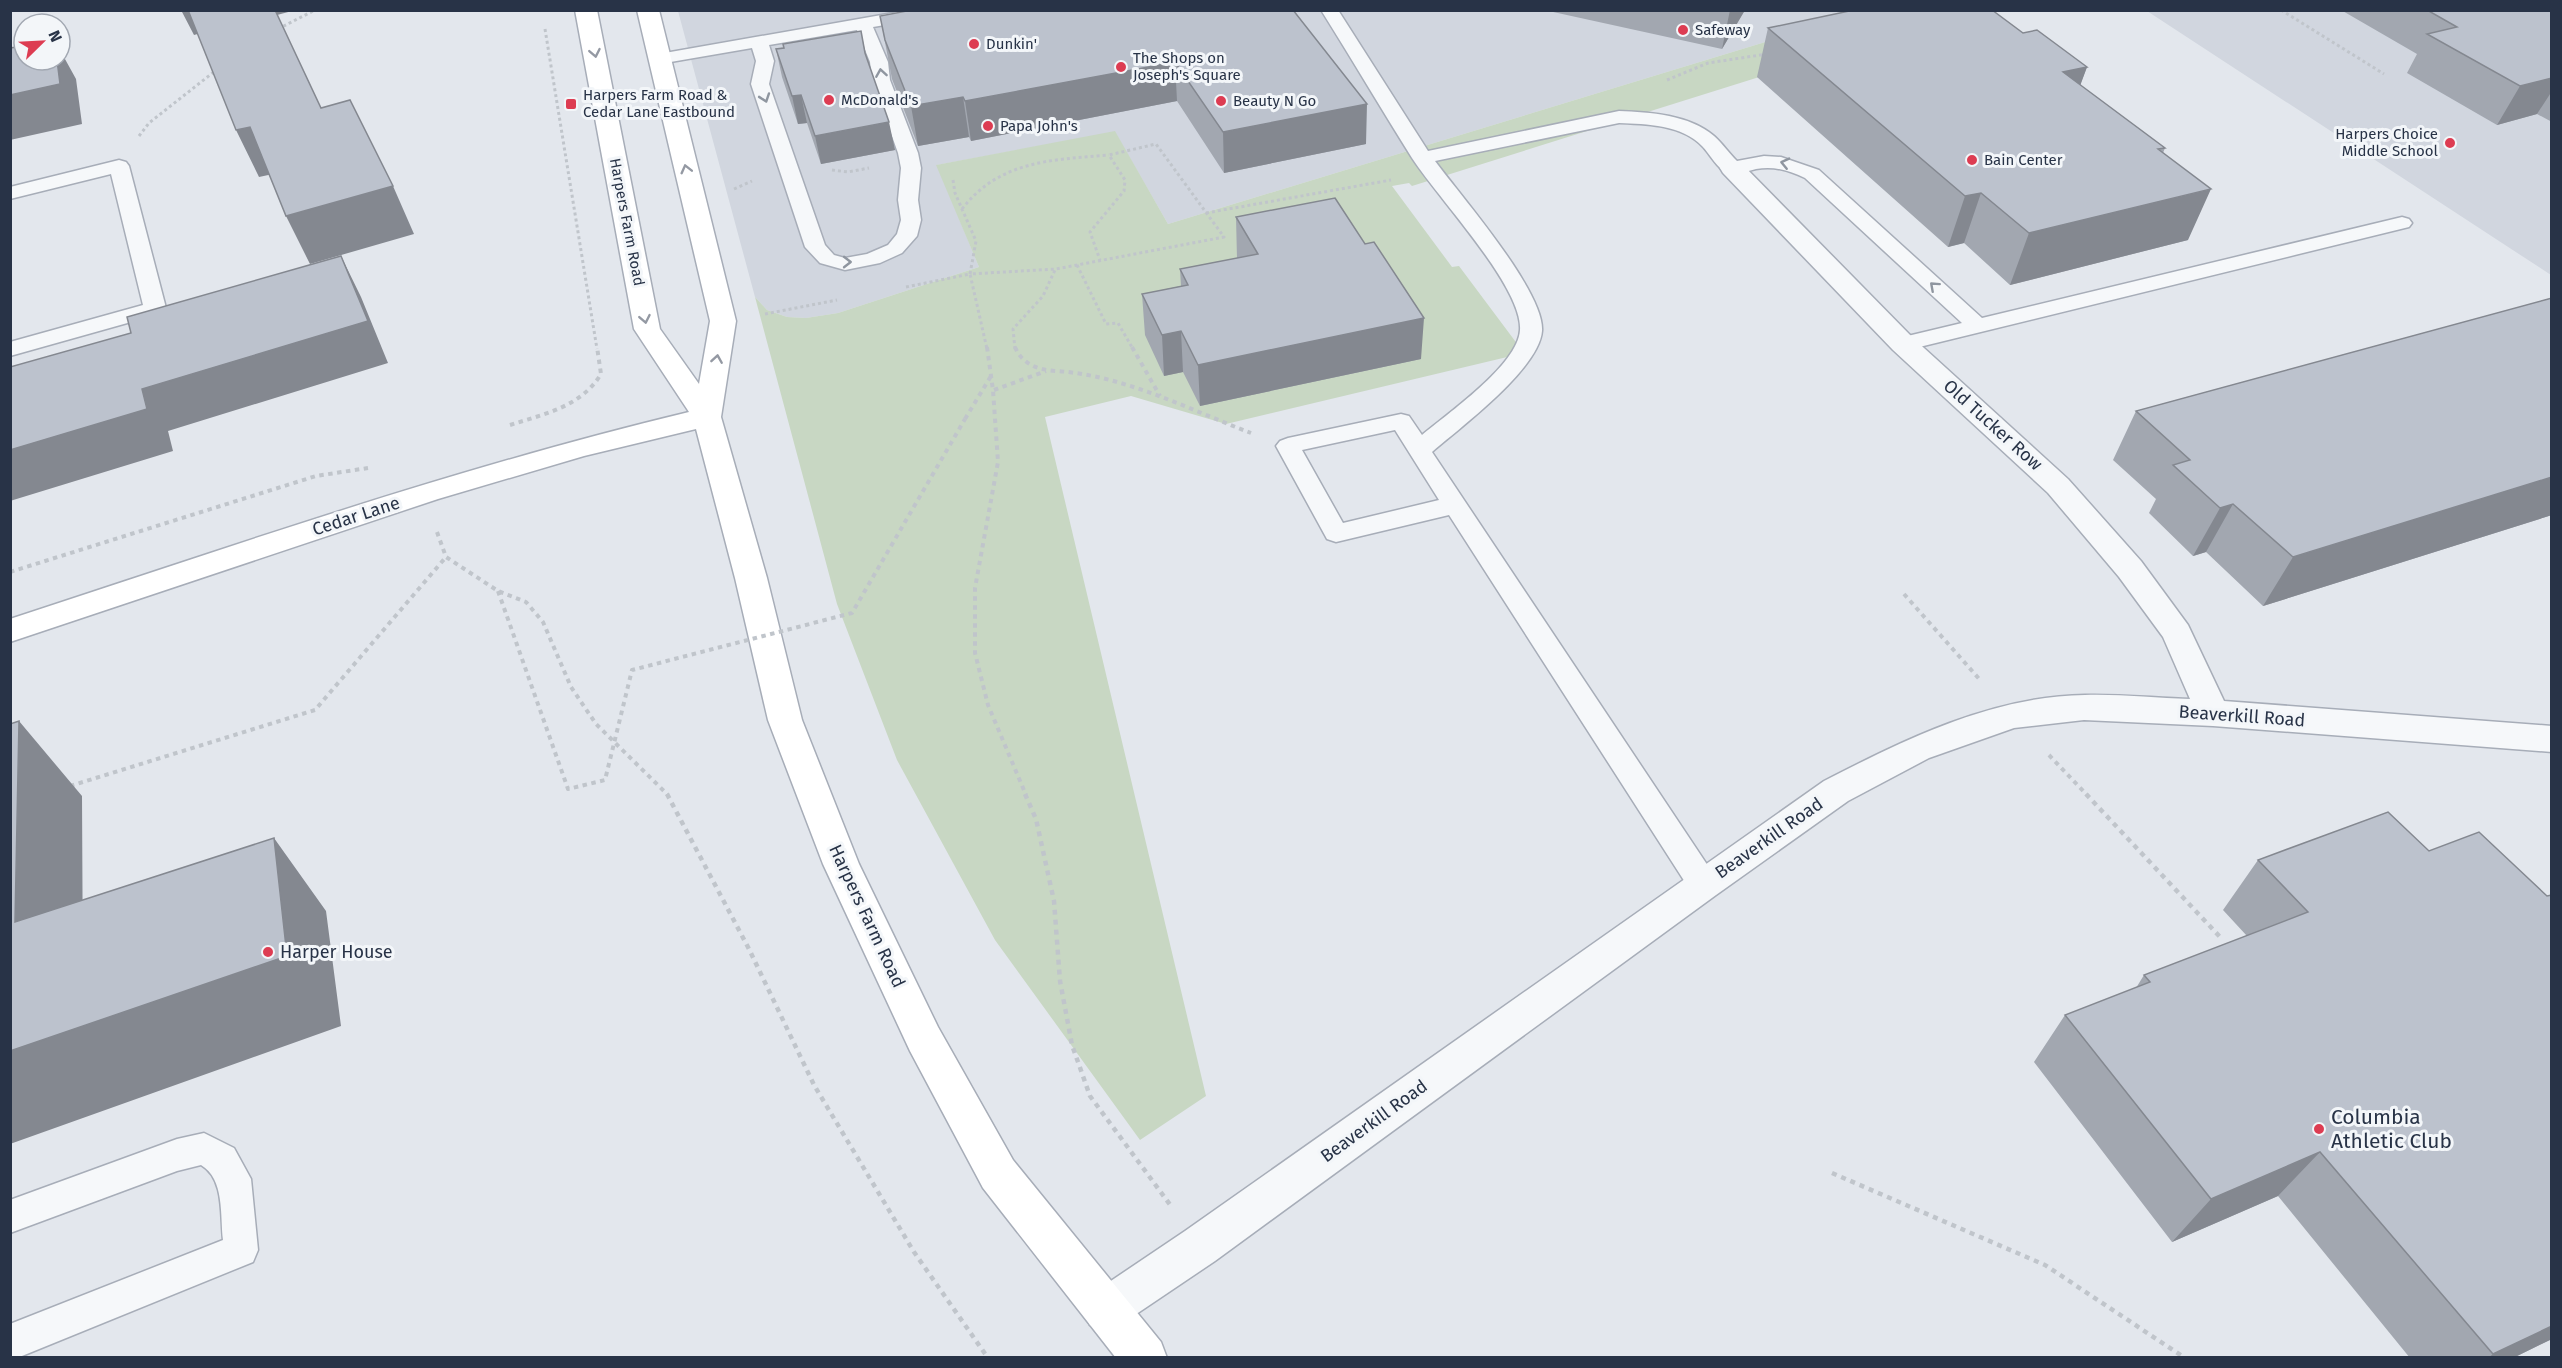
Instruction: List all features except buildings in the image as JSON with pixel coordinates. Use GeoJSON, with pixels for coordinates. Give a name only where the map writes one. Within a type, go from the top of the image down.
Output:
{"type":"FeatureCollection","features":[{"type":"Feature","properties":{"kind":"main road","name":"Harpers Farm Road"},"geometry":{"type":"LineString","coordinates":[[586,10],[647,329],[707,417],[751,578],[785,720],[841,864],[924,1038],[998,1174],[1145,1358]]}},
{"type":"Feature","properties":{"kind":"main road","name":"Harpers Farm Road"},"geometry":{"type":"LineString","coordinates":[[648,10],[723,321],[707,417]]}},
{"type":"Feature","properties":{"kind":"main road","name":"Cedar Lane"},"geometry":{"type":"LineString","coordinates":[[10,631],[428,492],[579,448],[707,417]]}},
{"type":"Feature","properties":{"kind":"street","name":"Old Tucker Row"},"geometry":{"type":"LineString","coordinates":[[1732,168],[1903,344],[2058,486],[2130,569],[2177,633],[2213,713]]}},
{"type":"Feature","properties":{"kind":"street","name":"Beaverkill Road"},"geometry":{"type":"LineString","coordinates":[[1105,1310],[1200,1246],[1836,791],[1917,749],[2012,716],[2084,707],[2213,713],[2552,739]]}},
{"type":"Feature","properties":{"kind":"lane"},"geometry":{"type":"LineString","coordinates":[[659,59],[944,10]]}},
{"type":"Feature","properties":{"kind":"lane"},"geometry":{"type":"LineString","coordinates":[[1329,10],[1427,165],[1508,273],[1526,306],[1531,331],[1522,353],[1499,383],[1419,450]]}},
{"type":"Feature","properties":{"kind":"lane"},"geometry":{"type":"LineString","coordinates":[[759,42],[765,61],[760,84],[816,247],[827,259],[845,264],[873,259],[896,249],[907,236],[911,220],[908,200],[911,168],[881,80],[879,62],[863,24]]}},
{"type":"Feature","properties":{"kind":"lane"},"geometry":{"type":"LineString","coordinates":[[1427,165],[1619,117],[1647,117],[1688,128],[1707,140],[1732,168],[1770,160],[1790,163],[1812,174],[1977,325]]}},
{"type":"Feature","properties":{"kind":"lane"},"geometry":{"type":"LineString","coordinates":[[10,193],[119,166],[155,308],[10,349]]}},
{"type":"Feature","properties":{"kind":"lane"},"geometry":{"type":"LineString","coordinates":[[1903,344],[2402,223]]}},
{"type":"Feature","properties":{"kind":"lane"},"geometry":{"type":"LineString","coordinates":[[1454,505],[1336,533],[1288,446],[1401,421],[1703,884]]}},
{"type":"Feature","properties":{"kind":"lane"},"geometry":{"type":"LineString","coordinates":[[10,1217],[177,1155],[204,1149],[222,1159],[234,1179],[241,1250],[10,1342]]}},
{"type":"Feature","properties":{"kind":"path"},"geometry":{"type":"LineString","coordinates":[[269,33],[315,10]]}},
{"type":"Feature","properties":{"kind":"path"},"geometry":{"type":"LineString","coordinates":[[2281,10],[2384,74]]}},
{"type":"Feature","properties":{"kind":"path"},"geometry":{"type":"LineString","coordinates":[[502,427],[577,400],[597,383],[601,374],[543,21]]}},
{"type":"Feature","properties":{"kind":"path"},"geometry":{"type":"LineString","coordinates":[[1667,80],[1708,63],[1773,53]]}},
{"type":"Feature","properties":{"kind":"path"},"geometry":{"type":"LineString","coordinates":[[119,166],[149,123],[219,67]]}},
{"type":"Feature","properties":{"kind":"path"},"geometry":{"type":"LineString","coordinates":[[902,288],[970,274],[1056,269],[1224,237],[1156,144],[1109,155],[1027,165],[1007,173],[978,190],[962,209]]}},
{"type":"Feature","properties":{"kind":"path"},"geometry":{"type":"LineString","coordinates":[[729,191],[765,176],[789,171],[810,168],[848,172],[947,154],[955,193],[976,241],[970,274],[985,335],[993,390],[998,462],[975,588],[975,653],[988,705],[1036,819],[1053,901],[1060,981],[1072,1045],[1090,1096],[1200,1246]]}},
{"type":"Feature","properties":{"kind":"path"},"geometry":{"type":"LineString","coordinates":[[1101,260],[1090,232],[1124,191],[1125,180],[1109,155]]}},
{"type":"Feature","properties":{"kind":"path"},"geometry":{"type":"LineString","coordinates":[[1206,213],[1427,165]]}},
{"type":"Feature","properties":{"kind":"path"},"geometry":{"type":"LineString","coordinates":[[1077,265],[1106,324],[1118,323],[1160,396]]}},
{"type":"Feature","properties":{"kind":"path"},"geometry":{"type":"LineString","coordinates":[[1056,269],[1043,296],[1013,329],[1013,343],[1018,355],[1030,365],[1046,370],[1080,372],[1114,380],[1288,446]]}},
{"type":"Feature","properties":{"kind":"path"},"geometry":{"type":"LineString","coordinates":[[755,316],[846,299]]}},
{"type":"Feature","properties":{"kind":"path"},"geometry":{"type":"LineString","coordinates":[[993,390],[1046,370]]}},
{"type":"Feature","properties":{"kind":"path"},"geometry":{"type":"LineString","coordinates":[[498,591],[568,789],[605,780],[632,669],[852,613],[991,376]]}},
{"type":"Feature","properties":{"kind":"path"},"geometry":{"type":"LineString","coordinates":[[10,572],[332,471],[377,467]]}},
{"type":"Feature","properties":{"kind":"path"},"geometry":{"type":"LineString","coordinates":[[436,523],[437,537],[446,557],[498,591],[526,602],[543,622],[571,687],[596,724],[668,795],[749,949],[814,1085],[914,1252],[988,1358]]}},
{"type":"Feature","properties":{"kind":"path"},"geometry":{"type":"LineString","coordinates":[[67,787],[315,710],[446,557]]}},
{"type":"Feature","properties":{"kind":"path"},"geometry":{"type":"LineString","coordinates":[[1904,594],[2012,716],[2221,938]]}},
{"type":"Feature","properties":{"kind":"path"},"geometry":{"type":"LineString","coordinates":[[1832,1173],[2045,1265],[2185,1358]]}},
{"type":"Feature","properties":{"kind":"shaded area"},"geometry":{"type":"Polygon","coordinates":[[[678,11],[1867,11],[1168,224],[1115,132],[937,165],[979,267],[838,313],[806,318],[787,317],[767,310],[755,297],[678,11]]]}},
{"type":"Feature","properties":{"kind":"shaded area","name":"Harpers Choice Middle School"},"geometry":{"type":"Polygon","coordinates":[[[2147,11],[2551,11],[2551,275],[2147,11]]]}},
{"type":"Feature","properties":{"kind":"green space"},"geometry":{"type":"Polygon","coordinates":[[[1867,11],[1969,11],[1412,186],[1409,183],[1392,186],[1452,267],[1459,266],[1524,353],[1226,424],[1131,396],[1045,417],[1206,1096],[1140,1140],[995,940],[897,760],[837,604],[755,297],[767,310],[787,317],[806,318],[838,313],[979,267],[936,165],[1115,131],[1168,224],[1867,11]]]}},
{"type":"Feature","properties":{"kind":"place","name":"Safeway"},"geometry":{"type":"Point","coordinates":[1683,30]}},
{"type":"Feature","properties":{"kind":"place","name":"Dunkin'"},"geometry":{"type":"Point","coordinates":[974,44]}},
{"type":"Feature","properties":{"kind":"place","name":"The Shops on Joseph's Square"},"geometry":{"type":"Point","coordinates":[1121,67]}},
{"type":"Feature","properties":{"kind":"place","name":"McDonald's"},"geometry":{"type":"Point","coordinates":[829,100]}},
{"type":"Feature","properties":{"kind":"place","name":"Beauty N Go"},"geometry":{"type":"Point","coordinates":[1221,101]}},
{"type":"Feature","properties":{"kind":"place","name":"Harpers Farm Road & Cedar Lane Eastbound"},"geometry":{"type":"Point","coordinates":[571,104]}},
{"type":"Feature","properties":{"kind":"place","name":"Papa John's"},"geometry":{"type":"Point","coordinates":[988,126]}},
{"type":"Feature","properties":{"kind":"place","name":"Harpers Choice Middle School"},"geometry":{"type":"Point","coordinates":[2450,143]}},
{"type":"Feature","properties":{"kind":"place","name":"Bain Center"},"geometry":{"type":"Point","coordinates":[1972,160]}},
{"type":"Feature","properties":{"kind":"place","name":"Harper House"},"geometry":{"type":"Point","coordinates":[268,952]}},
{"type":"Feature","properties":{"kind":"place","name":"Columbia Athletic Club"},"geometry":{"type":"Point","coordinates":[2319,1129]}}]}
